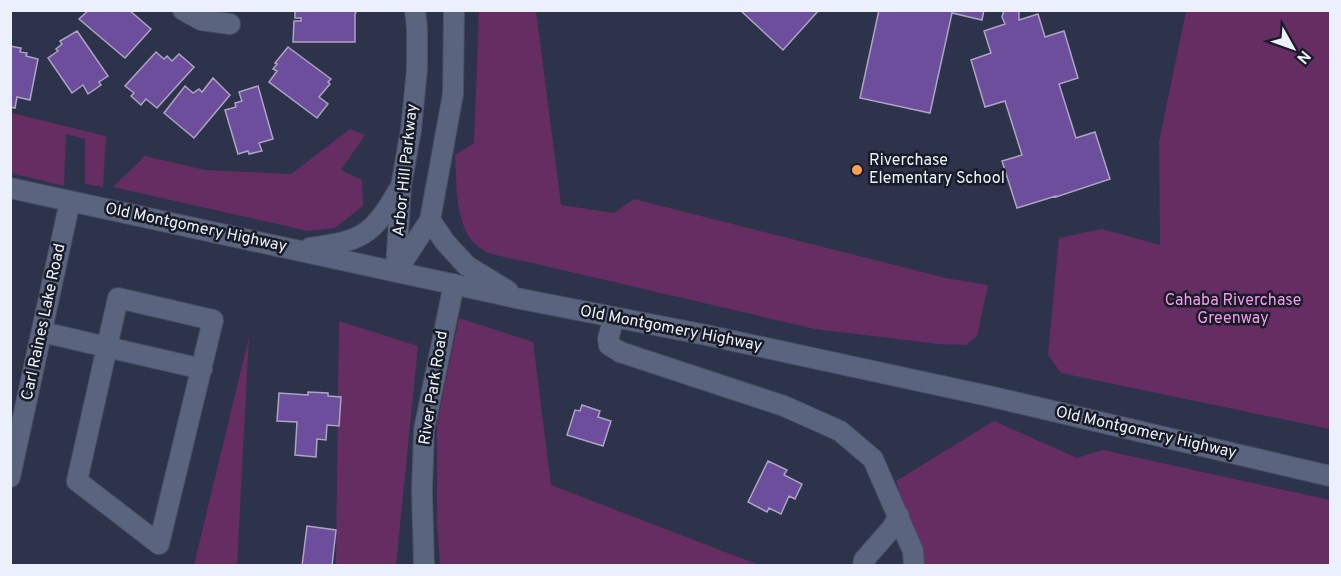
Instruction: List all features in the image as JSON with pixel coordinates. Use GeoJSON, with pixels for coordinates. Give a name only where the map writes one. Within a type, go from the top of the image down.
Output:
{"type":"FeatureCollection","features":[{"type":"Feature","properties":{"kind":"street"},"geometry":{"type":"LineString","coordinates":[[183,10],[201,20],[230,24]]}},
{"type":"Feature","properties":{"kind":"street","name":"Arbor Hill Parkway"},"geometry":{"type":"LineString","coordinates":[[396,272],[401,186],[411,130],[417,69],[415,10]]}},
{"type":"Feature","properties":{"kind":"street","name":"Arbor Hill Parkway"},"geometry":{"type":"LineString","coordinates":[[396,272],[430,220],[453,94],[454,10]]}},
{"type":"Feature","properties":{"kind":"street"},"geometry":{"type":"LineString","coordinates":[[297,250],[335,244],[364,234],[384,217],[401,186]]}},
{"type":"Feature","properties":{"kind":"street","name":"Old Montgomery Highway"},"geometry":{"type":"LineString","coordinates":[[10,188],[521,299],[981,394],[1330,476]]}},
{"type":"Feature","properties":{"kind":"street","name":"Carl Raines Lake Road"},"geometry":{"type":"LineString","coordinates":[[10,477],[19,399],[42,332],[70,201]]}},
{"type":"Feature","properties":{"kind":"street"},"geometry":{"type":"LineString","coordinates":[[430,220],[445,242],[467,266],[521,299]]}},
{"type":"Feature","properties":{"kind":"street","name":"River Park Road"},"geometry":{"type":"LineString","coordinates":[[424,566],[422,490],[424,430],[454,284]]}},
{"type":"Feature","properties":{"kind":"street"},"geometry":{"type":"LineString","coordinates":[[118,298],[213,320],[202,369],[159,544],[77,481],[118,298]]}},
{"type":"Feature","properties":{"kind":"street"},"geometry":{"type":"LineString","coordinates":[[614,317],[608,339],[609,345],[620,352],[784,406],[840,431],[873,459],[913,551],[914,566]]}},
{"type":"Feature","properties":{"kind":"street"},"geometry":{"type":"LineString","coordinates":[[42,332],[202,369]]}},
{"type":"Feature","properties":{"kind":"street"},"geometry":{"type":"LineString","coordinates":[[863,566],[864,560],[892,528],[899,516]]}},
{"type":"Feature","properties":{"kind":"green space"},"geometry":{"type":"Polygon","coordinates":[[[479,11],[536,11],[561,205],[614,213],[634,199],[946,278],[988,285],[977,336],[966,345],[939,344],[815,329],[504,257],[483,250],[474,243],[462,221],[457,194],[455,155],[474,143],[479,11]]]}},
{"type":"Feature","properties":{"kind":"green space","name":"Cahaba Riverchase Greenway"},"geometry":{"type":"Polygon","coordinates":[[[1186,11],[1330,11],[1330,429],[1061,373],[1048,355],[1059,238],[1102,229],[1160,245],[1159,142],[1186,11]]]}},
{"type":"Feature","properties":{"kind":"green space"},"geometry":{"type":"Polygon","coordinates":[[[11,113],[106,136],[103,187],[85,184],[85,139],[66,134],[64,186],[11,173],[11,113]]]}},
{"type":"Feature","properties":{"kind":"green space"},"geometry":{"type":"Polygon","coordinates":[[[350,129],[365,135],[341,170],[362,180],[363,206],[335,228],[308,231],[113,187],[145,156],[205,170],[291,174],[350,129]]]}},
{"type":"Feature","properties":{"kind":"green space"},"geometry":{"type":"Polygon","coordinates":[[[459,318],[533,342],[551,485],[759,565],[440,565],[437,522],[437,423],[459,318]]]}},
{"type":"Feature","properties":{"kind":"green space"},"geometry":{"type":"Polygon","coordinates":[[[339,321],[418,346],[396,565],[336,566],[339,321]]]}},
{"type":"Feature","properties":{"kind":"green space"},"geometry":{"type":"Polygon","coordinates":[[[249,337],[237,565],[194,565],[249,337]]]}},
{"type":"Feature","properties":{"kind":"green space"},"geometry":{"type":"Polygon","coordinates":[[[994,421],[1077,458],[1103,450],[1330,500],[1330,565],[921,565],[896,481],[994,421]]]}},
{"type":"Feature","properties":{"kind":"building"},"geometry":{"type":"Polygon","coordinates":[[[89,10],[129,10],[151,29],[125,58],[79,19],[89,10]]]}},
{"type":"Feature","properties":{"kind":"building"},"geometry":{"type":"Polygon","coordinates":[[[295,10],[357,10],[355,42],[293,42],[294,21],[301,21],[301,18],[295,18],[295,10]]]}},
{"type":"Feature","properties":{"kind":"building"},"geometry":{"type":"Polygon","coordinates":[[[740,10],[819,10],[783,50],[740,10]]]}},
{"type":"Feature","properties":{"kind":"building","name":"Riverchase Elementary School"},"geometry":{"type":"Polygon","coordinates":[[[879,10],[984,10],[982,20],[952,13],[930,113],[860,98],[879,10]]]}},
{"type":"Feature","properties":{"kind":"building","name":"Riverchase Elementary School"},"geometry":{"type":"Polygon","coordinates":[[[1004,10],[1019,10],[1019,20],[1038,14],[1045,37],[1064,31],[1078,78],[1059,84],[1076,138],[1095,132],[1110,179],[1017,208],[1002,161],[1022,155],[1005,101],[985,107],[971,60],[991,53],[984,31],[1005,24],[1002,17],[1004,10]]]}},
{"type":"Feature","properties":{"kind":"building"},"geometry":{"type":"Polygon","coordinates":[[[77,31],[108,76],[99,82],[101,85],[88,94],[83,85],[72,93],[48,58],[58,51],[56,49],[62,44],[60,41],[77,31]]]}},
{"type":"Feature","properties":{"kind":"building"},"geometry":{"type":"Polygon","coordinates":[[[10,46],[21,48],[20,52],[27,53],[26,56],[38,59],[30,100],[17,97],[15,108],[10,107],[10,46]]]}},
{"type":"Feature","properties":{"kind":"building"},"geometry":{"type":"Polygon","coordinates":[[[288,47],[331,79],[328,82],[330,84],[319,97],[328,104],[317,118],[269,82],[277,71],[273,69],[277,64],[275,63],[288,47]]]}},
{"type":"Feature","properties":{"kind":"building"},"geometry":{"type":"Polygon","coordinates":[[[156,52],[164,59],[167,56],[172,61],[179,54],[194,67],[157,108],[146,99],[141,105],[131,96],[134,93],[125,86],[156,52]]]}},
{"type":"Feature","properties":{"kind":"building"},"geometry":{"type":"Polygon","coordinates":[[[213,78],[230,95],[194,138],[164,113],[185,86],[193,93],[199,89],[202,92],[213,78]]]}},
{"type":"Feature","properties":{"kind":"building"},"geometry":{"type":"Polygon","coordinates":[[[258,86],[273,139],[259,143],[262,151],[238,154],[225,110],[236,107],[235,103],[242,101],[239,92],[258,86]]]}},
{"type":"Feature","properties":{"kind":"building"},"geometry":{"type":"Polygon","coordinates":[[[308,392],[328,393],[328,396],[341,397],[339,426],[327,425],[326,440],[317,439],[316,457],[295,455],[297,422],[277,421],[279,393],[308,395],[308,392]]]}},
{"type":"Feature","properties":{"kind":"building"},"geometry":{"type":"Polygon","coordinates":[[[582,405],[600,411],[598,417],[611,421],[603,446],[567,435],[575,410],[580,411],[582,405]]]}},
{"type":"Feature","properties":{"kind":"building"},"geometry":{"type":"Polygon","coordinates":[[[768,461],[787,470],[784,475],[802,484],[795,499],[789,496],[781,514],[769,508],[767,512],[748,502],[768,461]]]}},
{"type":"Feature","properties":{"kind":"building"},"geometry":{"type":"Polygon","coordinates":[[[307,526],[336,530],[332,566],[302,566],[307,526]]]}},
{"type":"Feature","properties":{"kind":"place","name":"Riverchase Elementary School"},"geometry":{"type":"Point","coordinates":[857,170]}}]}
